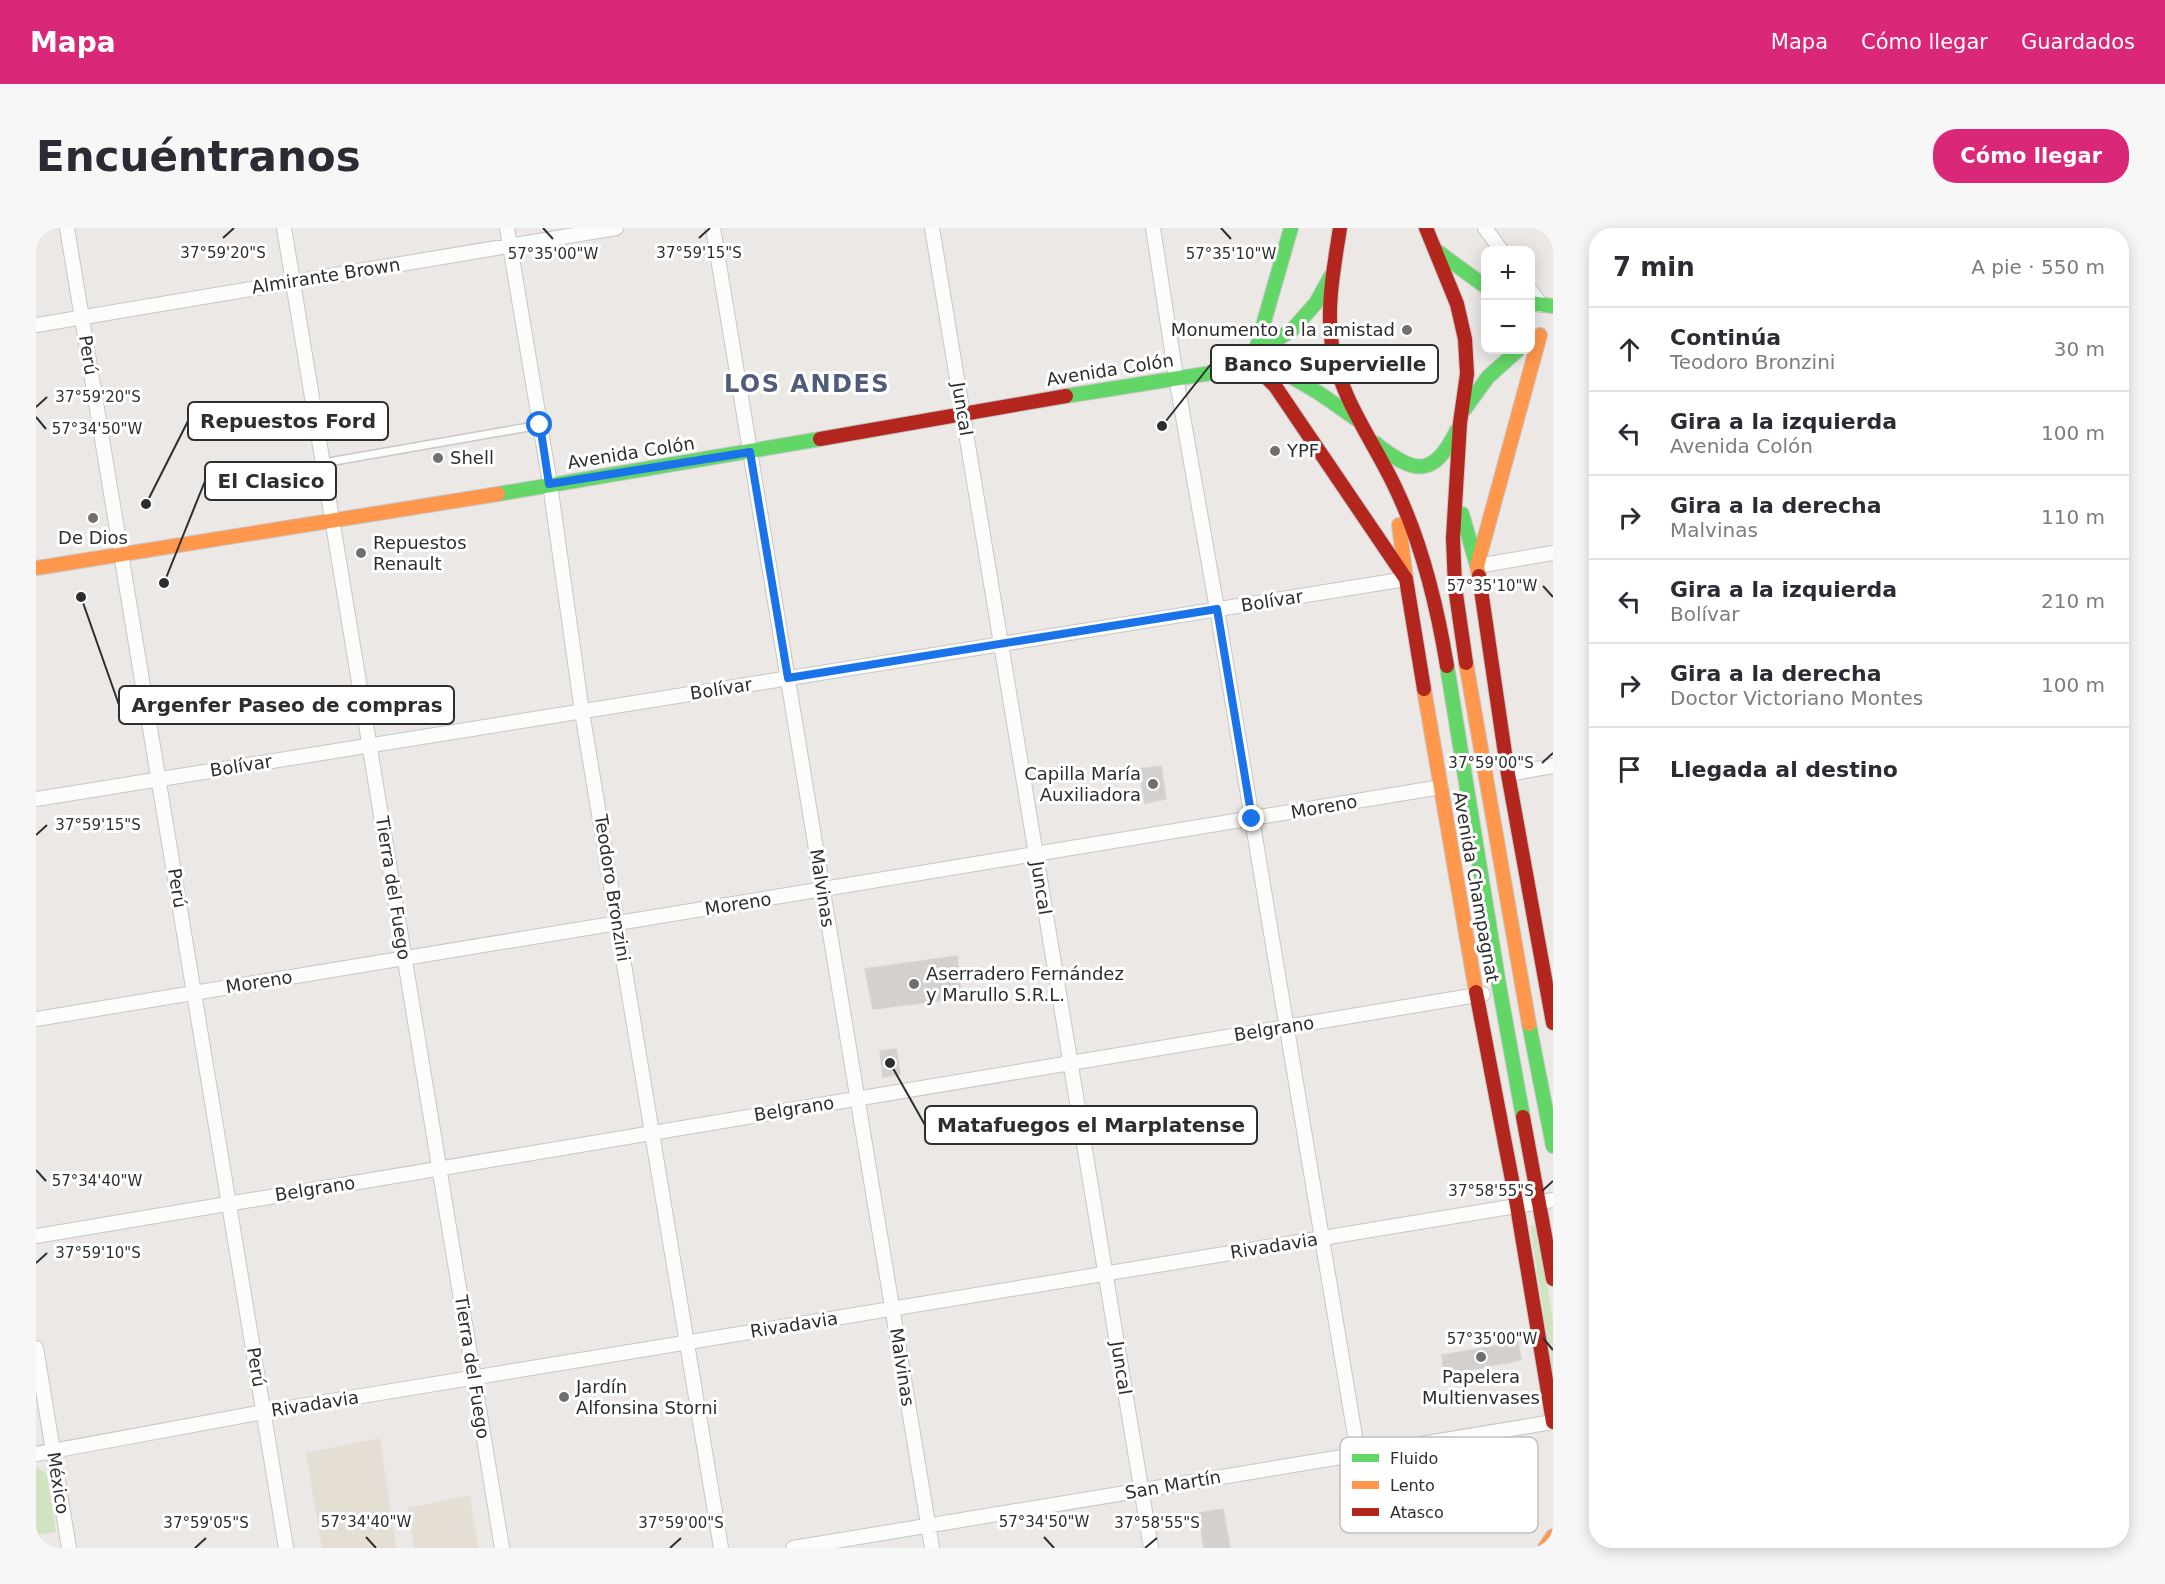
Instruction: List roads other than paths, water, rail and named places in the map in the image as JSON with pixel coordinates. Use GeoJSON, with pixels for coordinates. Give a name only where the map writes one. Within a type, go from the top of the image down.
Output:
{"type":"FeatureCollection","features":[{"type":"Feature","properties":{"kind":"main road"},"geometry":{"type":"LineString","coordinates":[[1291,228],[1255,360],[1290,376],[1359,420]]}},
{"type":"Feature","properties":{"kind":"main road","name":"Avenida Champagnat"},"geometry":{"type":"LineString","coordinates":[[1340,228],[1330,305],[1332,346],[1343,386],[1394,486],[1421,554],[1432,591],[1443,641],[1500,991],[1546,1201],[1553,1279]]}},
{"type":"Feature","properties":{"kind":"main road","name":"Avenida Colón"},"geometry":{"type":"LineString","coordinates":[[36,568],[332,522],[1230,369],[1255,360],[1305,317],[1316,303],[1351,228]]}},
{"type":"Feature","properties":{"kind":"main road"},"geometry":{"type":"LineString","coordinates":[[1418,228],[1481,285]]}},
{"type":"Feature","properties":{"kind":"main road","name":"Avenida Champagnat"},"geometry":{"type":"LineString","coordinates":[[1432,240],[1457,304],[1465,339],[1467,374],[1461,418],[1453,548],[1461,635],[1522,988],[1553,1146]]}},
{"type":"Feature","properties":{"kind":"main road"},"geometry":{"type":"LineString","coordinates":[[1535,338],[1553,328]]}},
{"type":"Feature","properties":{"kind":"main road"},"geometry":{"type":"LineString","coordinates":[[1368,437],[1409,467],[1432,464],[1451,445],[1461,418],[1482,382],[1512,354]]}},
{"type":"Feature","properties":{"kind":"main road"},"geometry":{"type":"LineString","coordinates":[[1477,566],[1531,354]]}},
{"type":"Feature","properties":{"kind":"main road","name":"Avenida Champagnat"},"geometry":{"type":"LineString","coordinates":[[1255,360],[1406,579],[1476,995],[1517,1206],[1553,1422]]}},
{"type":"Feature","properties":{"kind":"main road"},"geometry":{"type":"LineString","coordinates":[[1394,486],[1406,579]]}},
{"type":"Feature","properties":{"kind":"main road"},"geometry":{"type":"LineString","coordinates":[[1456,492],[1477,566],[1508,774],[1549,982],[1553,1023]]}},
{"type":"Feature","properties":{"kind":"main road"},"geometry":{"type":"LineString","coordinates":[[1545,1548],[1553,1536]]}},
{"type":"Feature","properties":{"kind":"street","name":"Perú"},"geometry":{"type":"LineString","coordinates":[[67,228],[286,1548]]}},
{"type":"Feature","properties":{"kind":"street","name":"Tierra del Fuego"},"geometry":{"type":"LineString","coordinates":[[284,228],[502,1548]]}},
{"type":"Feature","properties":{"kind":"street","name":"Teodoro Bronzini"},"geometry":{"type":"LineString","coordinates":[[507,228],[540,425],[582,712],[721,1548]]}},
{"type":"Feature","properties":{"kind":"street","name":"Almirante Brown"},"geometry":{"type":"LineString","coordinates":[[36,325],[616,228]]}},
{"type":"Feature","properties":{"kind":"street","name":"Malvinas"},"geometry":{"type":"LineString","coordinates":[[713,228],[932,1548]]}},
{"type":"Feature","properties":{"kind":"street","name":"Juncal"},"geometry":{"type":"LineString","coordinates":[[932,228],[1151,1548]]}},
{"type":"Feature","properties":{"kind":"street"},"geometry":{"type":"LineString","coordinates":[[1153,228],[1176,377],[1355,1437]]}},
{"type":"Feature","properties":{"kind":"street"},"geometry":{"type":"LineString","coordinates":[[1485,228],[1498,246]]}},
{"type":"Feature","properties":{"kind":"street"},"geometry":{"type":"LineString","coordinates":[[1477,566],[1553,553]]}},
{"type":"Feature","properties":{"kind":"street","name":"Bolívar"},"geometry":{"type":"LineString","coordinates":[[36,799],[1406,579]]}},
{"type":"Feature","properties":{"kind":"street"},"geometry":{"type":"LineString","coordinates":[[1508,774],[1553,766]]}},
{"type":"Feature","properties":{"kind":"street","name":"Moreno"},"geometry":{"type":"LineString","coordinates":[[36,1019],[1441,787]]}},
{"type":"Feature","properties":{"kind":"street","name":"Belgrano"},"geometry":{"type":"LineString","coordinates":[[36,1236],[1549,982]]}},
{"type":"Feature","properties":{"kind":"street","name":"Rivadavia"},"geometry":{"type":"LineString","coordinates":[[36,1454],[264,1412],[1546,1201]]}},
{"type":"Feature","properties":{"kind":"street","name":"México"},"geometry":{"type":"LineString","coordinates":[[36,1348],[69,1548]]}},
{"type":"Feature","properties":{"kind":"street","name":"San Martín"},"geometry":{"type":"LineString","coordinates":[[1462,1437],[1553,1422]]}},
{"type":"Feature","properties":{"kind":"street","name":"San Martín"},"geometry":{"type":"LineString","coordinates":[[793,1548],[1340,1457]]}},
{"type":"Feature","properties":{"kind":"lane"},"geometry":{"type":"LineString","coordinates":[[322,463],[540,425]]}},
{"type":"Feature","properties":{"kind":"place","name":"Monumento a la amistad"},"geometry":{"type":"Point","coordinates":[1407,330]}},
{"type":"Feature","properties":{"kind":"place","name":"Banco Supervielle"},"geometry":{"type":"Point","coordinates":[1162,426]}},
{"type":"Feature","properties":{"kind":"place","name":"YPF"},"geometry":{"type":"Point","coordinates":[1275,451]}},
{"type":"Feature","properties":{"kind":"place","name":"Shell"},"geometry":{"type":"Point","coordinates":[438,458]}},
{"type":"Feature","properties":{"kind":"place","name":"Repuestos Ford"},"geometry":{"type":"Point","coordinates":[146,504]}},
{"type":"Feature","properties":{"kind":"place","name":"De Dios"},"geometry":{"type":"Point","coordinates":[93,518]}},
{"type":"Feature","properties":{"kind":"place","name":"Repuestos Renault"},"geometry":{"type":"Point","coordinates":[361,553]}},
{"type":"Feature","properties":{"kind":"place","name":"El Clasico"},"geometry":{"type":"Point","coordinates":[164,583]}},
{"type":"Feature","properties":{"kind":"place","name":"Argenfer Paseo de compras"},"geometry":{"type":"Point","coordinates":[81,597]}},
{"type":"Feature","properties":{"kind":"place","name":"Capilla María Auxiliadora"},"geometry":{"type":"Point","coordinates":[1153,784]}},
{"type":"Feature","properties":{"kind":"place","name":"Aserradero Fernández y Marullo S.R.L."},"geometry":{"type":"Point","coordinates":[914,984]}},
{"type":"Feature","properties":{"kind":"place","name":"Matafuegos el Marplatense"},"geometry":{"type":"Point","coordinates":[890,1063]}},
{"type":"Feature","properties":{"kind":"place","name":"Papelera Multienvases"},"geometry":{"type":"Point","coordinates":[1481,1357]}},
{"type":"Feature","properties":{"kind":"place","name":"Jardín Alfonsina Storni"},"geometry":{"type":"Point","coordinates":[564,1397]}},
{"type":"Feature","properties":{"kind":"district","name":"LOS ANDES"},"geometry":{"type":"Point","coordinates":[807,384]}}]}
